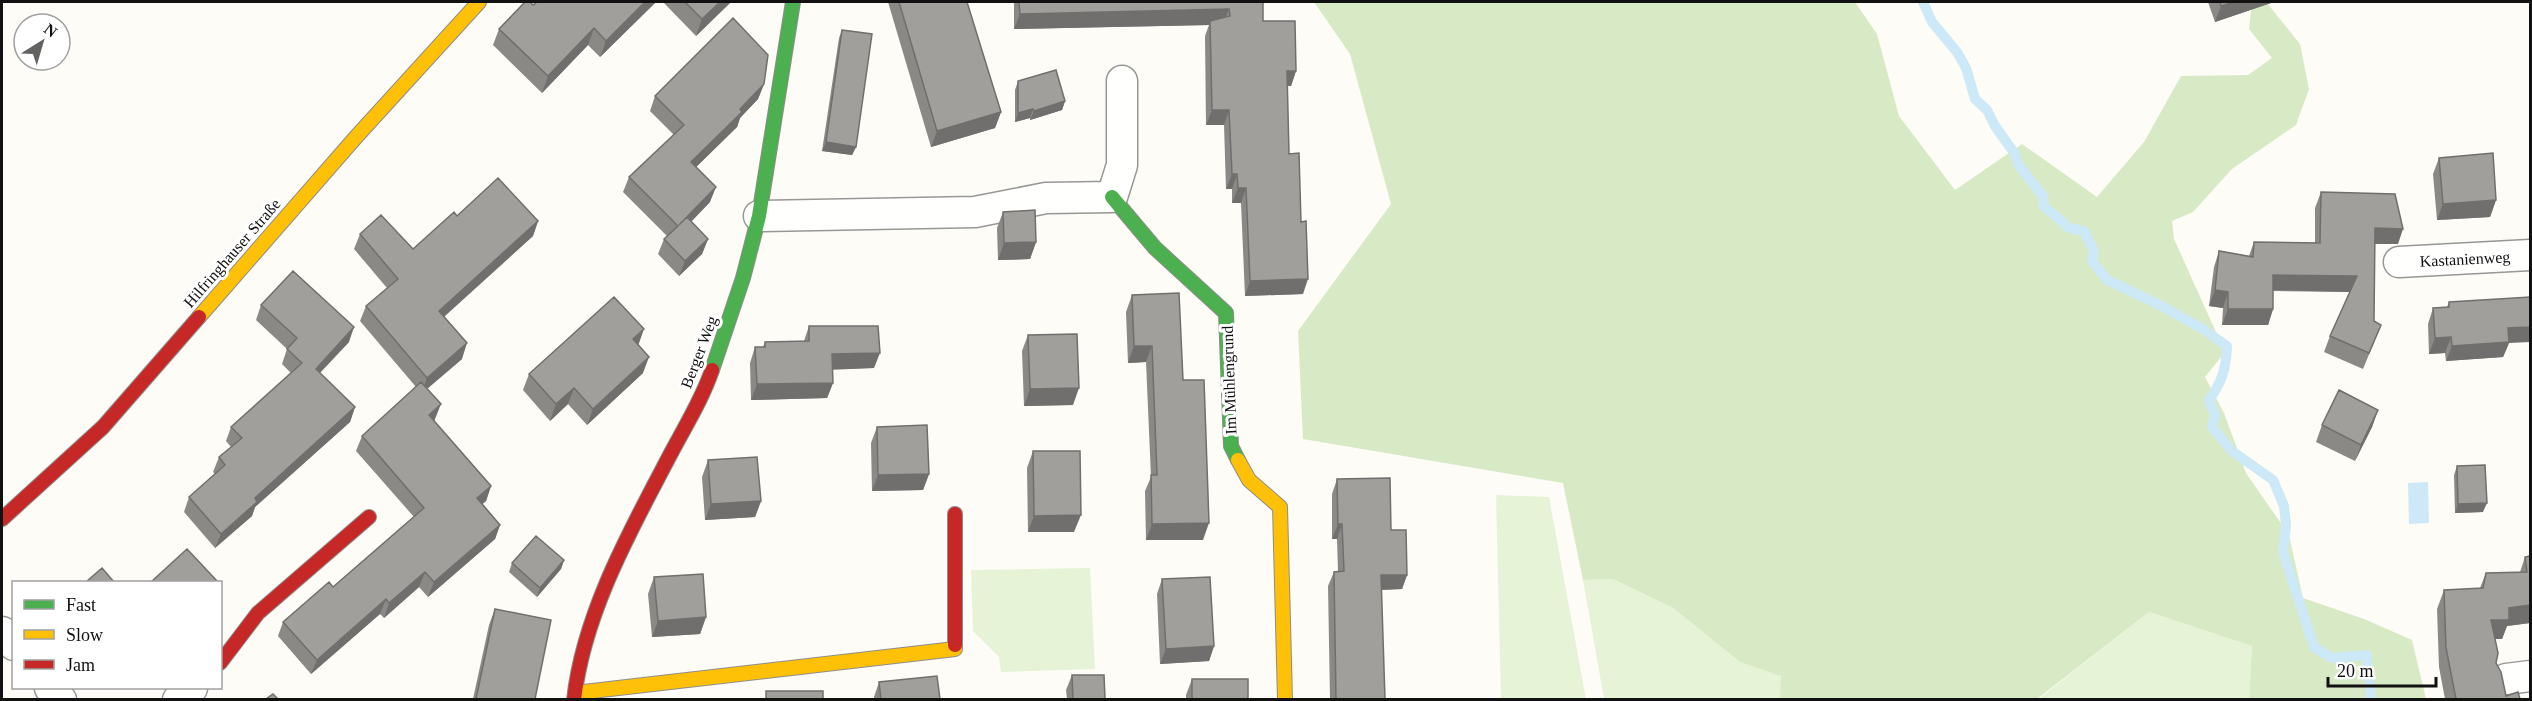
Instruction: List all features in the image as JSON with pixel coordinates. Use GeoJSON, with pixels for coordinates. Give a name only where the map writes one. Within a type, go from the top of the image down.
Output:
{"type":"FeatureCollection","features":[{"type":"Feature","properties":{"kind":"street","name":"Hilfringhauser Straße"},"geometry":{"type":"LineString","coordinates":[[2,519],[103,427],[317,181],[479,2]]}},
{"type":"Feature","properties":{"kind":"street","name":"Berger Weg"},"geometry":{"type":"LineString","coordinates":[[793,2],[759,216],[742,278],[708,382],[613,569],[588,630],[578,664],[574,696],[955,649],[955,514]]}},
{"type":"Feature","properties":{"kind":"street"},"geometry":{"type":"LineString","coordinates":[[759,216],[975,212],[1046,198],[1112,197],[1122,165],[1122,81]]}},
{"type":"Feature","properties":{"kind":"street","name":"Im Mühlengrund"},"geometry":{"type":"LineString","coordinates":[[1112,197],[1155,248],[1226,313],[1231,446],[1249,480],[1280,507],[1285,699]]}},
{"type":"Feature","properties":{"kind":"street","name":"Kastanienweg"},"geometry":{"type":"LineString","coordinates":[[2399,262],[2530,255]]}},
{"type":"Feature","properties":{"kind":"street"},"geometry":{"type":"LineString","coordinates":[[222,660],[258,613],[369,517]]}},
{"type":"Feature","properties":{"kind":"street"},"geometry":{"type":"LineString","coordinates":[[178,699],[190,689]]}},
{"type":"Feature","properties":{"kind":"green space"},"geometry":{"type":"Polygon","coordinates":[[[1314,2],[1855,2],[1877,34],[1899,116],[1955,190],[2022,144],[2097,197],[2144,142],[2181,76],[2248,75],[2272,58],[2249,29],[2252,2],[2267,3],[2300,44],[2309,89],[2296,125],[2232,169],[2193,212],[2172,221],[2174,239],[2225,352],[2205,377],[2224,413],[2246,473],[2289,535],[2303,598],[2364,619],[2412,640],[2426,699],[2249,699],[2252,646],[2149,612],[2037,699],[1780,699],[1781,676],[1740,662],[1673,608],[1613,579],[1583,580],[1563,483],[1303,439],[1298,331],[1391,204],[1350,54],[1314,2]]]}},
{"type":"Feature","properties":{"kind":"green space"},"geometry":{"type":"Polygon","coordinates":[[[1496,495],[1549,497],[1586,699],[1501,699],[1496,495]]]}},
{"type":"Feature","properties":{"kind":"green space"},"geometry":{"type":"Polygon","coordinates":[[[1090,568],[1095,669],[1001,672],[999,657],[973,631],[971,570],[1090,568]]]}},
{"type":"Feature","properties":{"kind":"green space"},"geometry":{"type":"Polygon","coordinates":[[[1613,579],[1673,608],[1740,662],[1782,676],[1780,699],[1604,699],[1583,580],[1613,579]]]}},
{"type":"Feature","properties":{"kind":"green space"},"geometry":{"type":"Polygon","coordinates":[[[2149,612],[2252,646],[2249,699],[2037,700],[2149,612]]]}},
{"type":"Feature","properties":{"kind":"water"},"geometry":{"type":"Polygon","coordinates":[[[2428,482],[2429,523],[2409,524],[2408,483],[2428,482]]]}},
{"type":"Feature","properties":{"kind":"building"},"geometry":{"type":"Polygon","coordinates":[[[525,2],[533,5],[537,2],[645,2],[606,41],[594,28],[548,76],[499,29],[525,2]]]}},
{"type":"Feature","properties":{"kind":"building"},"geometry":{"type":"Polygon","coordinates":[[[685,2],[720,2],[702,19],[685,2]]]}},
{"type":"Feature","properties":{"kind":"building"},"geometry":{"type":"Polygon","coordinates":[[[899,2],[967,2],[1001,112],[937,131],[899,2]]]}},
{"type":"Feature","properties":{"kind":"building"},"geometry":{"type":"Polygon","coordinates":[[[1019,2],[1263,2],[1263,21],[1295,21],[1296,71],[1287,71],[1289,154],[1299,153],[1301,222],[1306,221],[1308,279],[1250,281],[1246,188],[1238,188],[1237,174],[1232,174],[1229,110],[1212,110],[1210,21],[1230,16],[1229,9],[1020,14],[1019,2]]]}},
{"type":"Feature","properties":{"kind":"building"},"geometry":{"type":"Polygon","coordinates":[[[2220,2],[2234,2],[2221,6],[2220,2]]]}},
{"type":"Feature","properties":{"kind":"building"},"geometry":{"type":"Polygon","coordinates":[[[733,18],[768,55],[764,84],[740,109],[742,112],[691,162],[716,187],[679,225],[687,217],[708,239],[685,261],[664,239],[678,226],[629,177],[684,125],[655,96],[733,18]]]}},
{"type":"Feature","properties":{"kind":"building"},"geometry":{"type":"Polygon","coordinates":[[[842,30],[872,34],[856,147],[826,142],[842,30]]]}},
{"type":"Feature","properties":{"kind":"building"},"geometry":{"type":"Polygon","coordinates":[[[1056,70],[1065,101],[1034,111],[1033,109],[1018,113],[1018,81],[1056,70]]]}},
{"type":"Feature","properties":{"kind":"building"},"geometry":{"type":"Polygon","coordinates":[[[2493,153],[2496,200],[2443,204],[2439,158],[2493,153]]]}},
{"type":"Feature","properties":{"kind":"building"},"geometry":{"type":"Polygon","coordinates":[[[498,178],[538,221],[439,311],[467,343],[427,378],[366,306],[398,279],[360,234],[381,215],[413,249],[454,212],[457,216],[498,178]]]}},
{"type":"Feature","properties":{"kind":"building"},"geometry":{"type":"Polygon","coordinates":[[[2321,192],[2395,194],[2403,229],[2375,228],[2374,321],[2381,325],[2369,353],[2330,336],[2357,276],[2273,275],[2273,309],[2228,309],[2228,292],[2215,290],[2219,251],[2253,257],[2254,242],[2320,243],[2321,192]]]}},
{"type":"Feature","properties":{"kind":"building"},"geometry":{"type":"Polygon","coordinates":[[[1035,210],[1036,242],[1004,243],[1003,212],[1035,210]]]}},
{"type":"Feature","properties":{"kind":"building"},"geometry":{"type":"Polygon","coordinates":[[[293,271],[354,327],[316,369],[355,407],[255,498],[257,502],[221,534],[189,497],[225,465],[219,457],[242,438],[231,427],[302,363],[287,349],[297,338],[261,305],[293,271]]]}},
{"type":"Feature","properties":{"kind":"building"},"geometry":{"type":"Polygon","coordinates":[[[1179,293],[1183,380],[1204,380],[1209,523],[1152,524],[1151,475],[1157,475],[1152,346],[1134,346],[1132,295],[1179,293]]]}},
{"type":"Feature","properties":{"kind":"building"},"geometry":{"type":"Polygon","coordinates":[[[614,297],[644,329],[633,339],[649,357],[593,409],[574,388],[556,404],[529,374],[614,297]]]}},
{"type":"Feature","properties":{"kind":"building"},"geometry":{"type":"Polygon","coordinates":[[[2530,297],[2530,327],[2508,328],[2509,342],[2452,346],[2451,337],[2435,338],[2433,308],[2449,307],[2449,302],[2530,297]]]}},
{"type":"Feature","properties":{"kind":"building"},"geometry":{"type":"Polygon","coordinates":[[[809,326],[878,326],[880,353],[832,354],[833,383],[757,384],[755,347],[765,347],[765,342],[809,341],[809,326]]]}},
{"type":"Feature","properties":{"kind":"building"},"geometry":{"type":"Polygon","coordinates":[[[1077,334],[1079,388],[1030,389],[1028,335],[1077,334]]]}},
{"type":"Feature","properties":{"kind":"building"},"geometry":{"type":"Polygon","coordinates":[[[421,382],[441,404],[429,415],[491,486],[477,498],[500,525],[434,582],[425,572],[389,603],[386,599],[317,660],[283,622],[329,582],[333,587],[424,508],[362,436],[421,382]]]}},
{"type":"Feature","properties":{"kind":"building"},"geometry":{"type":"Polygon","coordinates":[[[2339,390],[2378,410],[2361,445],[2322,425],[2339,390]]]}},
{"type":"Feature","properties":{"kind":"building"},"geometry":{"type":"Polygon","coordinates":[[[927,425],[929,474],[878,475],[877,427],[927,425]]]}},
{"type":"Feature","properties":{"kind":"building"},"geometry":{"type":"Polygon","coordinates":[[[1033,451],[1080,451],[1081,515],[1034,516],[1033,451]]]}},
{"type":"Feature","properties":{"kind":"building"},"geometry":{"type":"Polygon","coordinates":[[[757,457],[761,501],[711,504],[708,460],[757,457]]]}},
{"type":"Feature","properties":{"kind":"building"},"geometry":{"type":"Polygon","coordinates":[[[2485,465],[2487,503],[2458,504],[2457,466],[2485,465]]]}},
{"type":"Feature","properties":{"kind":"building"},"geometry":{"type":"Polygon","coordinates":[[[1390,478],[1391,530],[1406,530],[1407,575],[1381,575],[1385,699],[1336,699],[1334,572],[1344,571],[1342,524],[1338,524],[1337,479],[1390,478]]]}},
{"type":"Feature","properties":{"kind":"building"},"geometry":{"type":"Polygon","coordinates":[[[536,536],[564,560],[540,588],[512,563],[536,536]]]}},
{"type":"Feature","properties":{"kind":"building"},"geometry":{"type":"Polygon","coordinates":[[[187,549],[217,581],[152,581],[187,549]]]}},
{"type":"Feature","properties":{"kind":"building"},"geometry":{"type":"Polygon","coordinates":[[[2530,556],[2530,605],[2509,608],[2509,620],[2491,620],[2498,653],[2496,663],[2501,672],[2506,696],[2518,692],[2520,699],[2456,699],[2446,648],[2444,590],[2483,588],[2486,573],[2527,572],[2525,557],[2530,556]]]}},
{"type":"Feature","properties":{"kind":"building"},"geometry":{"type":"Polygon","coordinates":[[[102,568],[113,581],[87,581],[102,568]]]}},
{"type":"Feature","properties":{"kind":"building"},"geometry":{"type":"Polygon","coordinates":[[[703,574],[706,617],[658,621],[654,577],[703,574]]]}},
{"type":"Feature","properties":{"kind":"building"},"geometry":{"type":"Polygon","coordinates":[[[1210,577],[1214,646],[1166,649],[1162,579],[1210,577]]]}},
{"type":"Feature","properties":{"kind":"building"},"geometry":{"type":"Polygon","coordinates":[[[495,609],[551,620],[535,699],[476,699],[495,609]]]}},
{"type":"Feature","properties":{"kind":"building"},"geometry":{"type":"Polygon","coordinates":[[[1072,675],[1104,675],[1105,699],[1073,699],[1072,675]]]}},
{"type":"Feature","properties":{"kind":"building"},"geometry":{"type":"Polygon","coordinates":[[[937,676],[940,699],[881,699],[879,682],[937,676]]]}},
{"type":"Feature","properties":{"kind":"building"},"geometry":{"type":"Polygon","coordinates":[[[1192,679],[1248,679],[1248,699],[1192,699],[1192,679]]]}},
{"type":"Feature","properties":{"kind":"building"},"geometry":{"type":"Polygon","coordinates":[[[766,691],[823,691],[823,699],[766,699],[766,691]]]}},
{"type":"Feature","properties":{"kind":"building"},"geometry":{"type":"Polygon","coordinates":[[[273,694],[278,699],[266,699],[273,694]]]}},
{"type":"Feature","properties":{"kind":"waterway"},"geometry":{"type":"LineString","coordinates":[[1923,2],[1932,22],[1957,52],[1966,68],[1975,99],[1987,110],[1995,126],[2015,154],[2019,166],[2043,196],[2044,206],[2069,228],[2084,231],[2094,251],[2092,261],[2107,280],[2158,304],[2203,329],[2227,346],[2222,375],[2209,400],[2215,416],[2212,427],[2232,451],[2273,480],[2284,506],[2286,525],[2283,552],[2314,647],[2332,658],[2367,655],[2371,700]]}},
{"type":"Feature","properties":{"kind":"traffic: fast"},"geometry":{"type":"LineString","coordinates":[[712,370],[743,278],[759,216],[793,2]]}},
{"type":"Feature","properties":{"kind":"traffic: fast"},"geometry":{"type":"LineString","coordinates":[[1112,197],[1155,248],[1226,313],[1231,446],[1238,460]]}},
{"type":"Feature","properties":{"kind":"traffic: slow"},"geometry":{"type":"LineString","coordinates":[[199,317],[356,137],[479,2]]}},
{"type":"Feature","properties":{"kind":"traffic: slow"},"geometry":{"type":"LineString","coordinates":[[1238,460],[1249,480],[1280,507],[1285,700]]}},
{"type":"Feature","properties":{"kind":"traffic: slow"},"geometry":{"type":"LineString","coordinates":[[575,693],[955,649],[955,645]]}},
{"type":"Feature","properties":{"kind":"traffic: jam"},"geometry":{"type":"LineString","coordinates":[[2,519],[103,427],[199,317]]}},
{"type":"Feature","properties":{"kind":"traffic: jam"},"geometry":{"type":"LineString","coordinates":[[574,700],[587,637],[610,574],[639,513],[698,403],[712,370]]}},
{"type":"Feature","properties":{"kind":"traffic: jam"},"geometry":{"type":"LineString","coordinates":[[955,514],[955,645]]}},
{"type":"Feature","properties":{"kind":"traffic: jam"},"geometry":{"type":"LineString","coordinates":[[222,660],[258,613],[369,517]]}}]}
